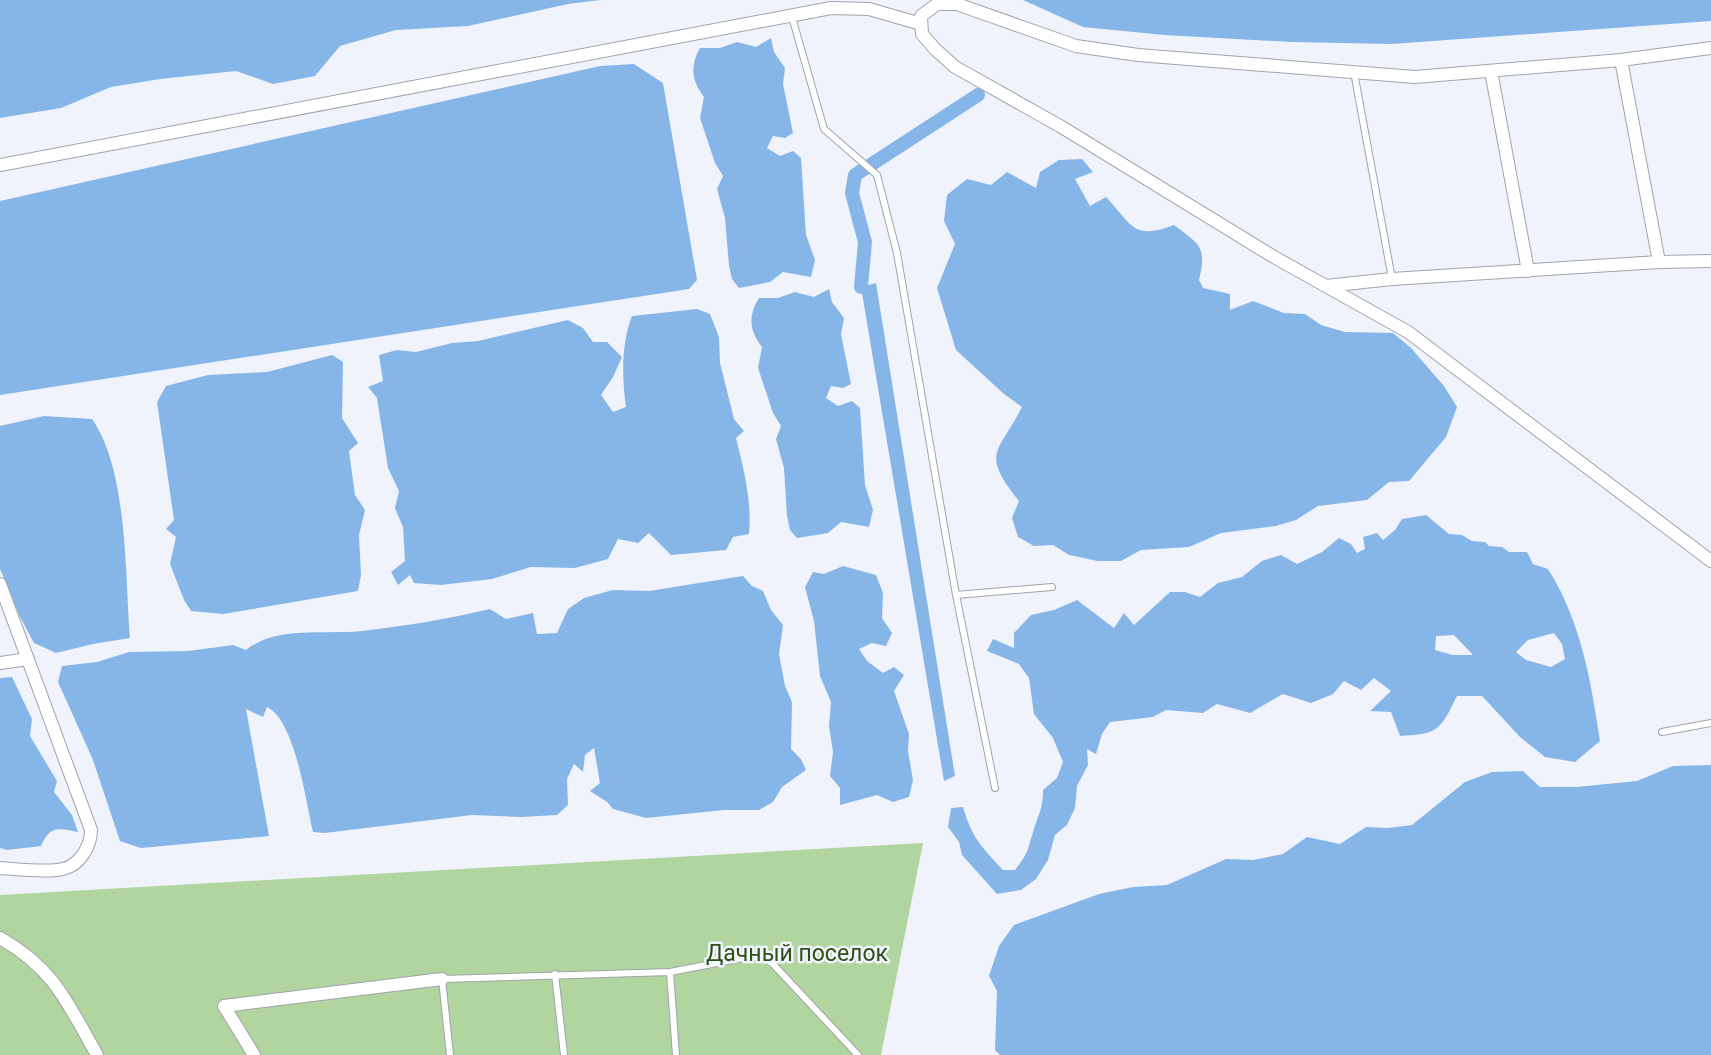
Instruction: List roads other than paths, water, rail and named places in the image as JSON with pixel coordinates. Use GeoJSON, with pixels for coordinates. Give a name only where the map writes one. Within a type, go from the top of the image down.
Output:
{"type":"FeatureCollection","features":[{"type":"Feature","properties":{"kind":"street"},"geometry":{"type":"LineString","coordinates":[[1711,48],[1621,60],[1415,77],[1138,55],[1076,46],[957,4],[937,4],[921,16],[922,34],[935,50],[956,67],[1273,257],[1408,332],[1711,561]]}},
{"type":"Feature","properties":{"kind":"street"},"geometry":{"type":"LineString","coordinates":[[0,164],[831,8],[869,9],[921,24]]}},
{"type":"Feature","properties":{"kind":"street"},"geometry":{"type":"LineString","coordinates":[[1621,60],[1659,262]]}},
{"type":"Feature","properties":{"kind":"street"},"geometry":{"type":"LineString","coordinates":[[1491,71],[1528,271]]}},
{"type":"Feature","properties":{"kind":"street"},"geometry":{"type":"LineString","coordinates":[[1326,286],[1392,279],[1711,261]]}},
{"type":"Feature","properties":{"kind":"street"},"geometry":{"type":"LineString","coordinates":[[0,584],[91,830],[91,841],[78,860],[64,869],[0,868]]}},
{"type":"Feature","properties":{"kind":"street"},"geometry":{"type":"LineString","coordinates":[[0,663],[28,659]]}},
{"type":"Feature","properties":{"kind":"street"},"geometry":{"type":"LineString","coordinates":[[0,939],[26,953],[41,966],[56,984],[97,1055]]}},
{"type":"Feature","properties":{"kind":"street"},"geometry":{"type":"LineString","coordinates":[[254,1055],[224,1006],[442,979]]}},
{"type":"Feature","properties":{"kind":"lane"},"geometry":{"type":"LineString","coordinates":[[791,15],[824,129],[877,175],[897,253],[956,595],[995,788]]}},
{"type":"Feature","properties":{"kind":"lane"},"geometry":{"type":"LineString","coordinates":[[1354,72],[1392,279]]}},
{"type":"Feature","properties":{"kind":"lane"},"geometry":{"type":"LineString","coordinates":[[956,595],[1052,587]]}},
{"type":"Feature","properties":{"kind":"lane"},"geometry":{"type":"LineString","coordinates":[[1662,732],[1711,723]]}},
{"type":"Feature","properties":{"kind":"lane"},"geometry":{"type":"LineString","coordinates":[[450,1055],[442,979],[670,972],[748,957],[761,957],[772,963],[858,1055]]}},
{"type":"Feature","properties":{"kind":"lane"},"geometry":{"type":"LineString","coordinates":[[670,972],[676,1055]]}},
{"type":"Feature","properties":{"kind":"lane"},"geometry":{"type":"LineString","coordinates":[[555,974],[564,1055]]}},
{"type":"Feature","properties":{"kind":"water"},"geometry":{"type":"Polygon","coordinates":[[[0,0],[601,0],[568,4],[468,26],[396,30],[340,46],[315,76],[273,84],[236,71],[160,79],[111,87],[61,108],[0,118],[0,0]]]}},
{"type":"Feature","properties":{"kind":"water"},"geometry":{"type":"Polygon","coordinates":[[[1023,0],[1711,0],[1711,21],[1392,44],[1292,42],[1164,35],[1083,27],[1023,0]]]}},
{"type":"Feature","properties":{"kind":"water"},"geometry":{"type":"Polygon","coordinates":[[[771,38],[774,52],[785,68],[783,84],[793,133],[785,138],[773,136],[767,148],[780,156],[793,151],[801,158],[806,235],[815,260],[811,277],[783,272],[770,282],[739,288],[732,279],[729,266],[725,218],[717,189],[723,176],[715,163],[700,118],[704,97],[696,85],[693,67],[700,48],[720,48],[737,42],[756,47],[771,38]]]}},
{"type":"Feature","properties":{"kind":"water"},"geometry":{"type":"Polygon","coordinates":[[[634,64],[663,83],[697,280],[689,289],[0,395],[0,201],[600,66],[634,64]]]}},
{"type":"Feature","properties":{"kind":"water"},"geometry":{"type":"Polygon","coordinates":[[[1082,159],[1093,172],[1075,179],[1090,206],[1106,197],[1128,222],[1141,230],[1149,231],[1174,225],[1199,247],[1202,260],[1199,280],[1203,288],[1230,294],[1230,310],[1253,301],[1284,313],[1305,314],[1321,325],[1345,332],[1393,333],[1411,348],[1444,386],[1457,407],[1446,437],[1409,481],[1389,482],[1367,500],[1318,506],[1296,520],[1276,526],[1221,533],[1189,547],[1141,550],[1121,561],[1098,561],[1069,555],[1053,545],[1034,546],[1018,537],[1012,518],[1019,501],[1007,485],[996,462],[1000,444],[1022,407],[956,350],[937,288],[955,244],[944,221],[947,195],[967,179],[991,185],[1007,172],[1036,188],[1040,172],[1059,160],[1082,159]]]}},
{"type":"Feature","properties":{"kind":"water"},"geometry":{"type":"Polygon","coordinates":[[[876,283],[955,776],[944,781],[861,287],[876,283]]]}},
{"type":"Feature","properties":{"kind":"water"},"geometry":{"type":"Polygon","coordinates":[[[829,289],[832,302],[844,318],[841,334],[851,384],[843,388],[831,386],[826,398],[838,406],[852,401],[860,408],[865,485],[873,510],[869,527],[841,522],[828,533],[797,538],[790,530],[787,516],[784,468],[776,439],[781,426],[773,413],[758,368],[762,347],[752,329],[752,317],[759,298],[778,298],[795,292],[814,297],[829,289]]]}},
{"type":"Feature","properties":{"kind":"water"},"geometry":{"type":"Polygon","coordinates":[[[697,309],[710,314],[719,337],[720,363],[734,419],[744,431],[736,438],[748,498],[749,534],[733,537],[726,550],[671,555],[649,533],[638,543],[618,539],[608,559],[575,568],[531,567],[492,579],[441,585],[414,583],[410,575],[398,585],[391,572],[405,561],[403,527],[395,508],[399,491],[388,468],[377,398],[368,387],[383,381],[379,355],[397,350],[416,352],[452,343],[478,341],[568,320],[583,328],[593,342],[607,342],[622,357],[601,395],[613,412],[626,407],[623,361],[632,316],[697,309]]]}},
{"type":"Feature","properties":{"kind":"water"},"geometry":{"type":"Polygon","coordinates":[[[332,355],[343,362],[342,418],[358,443],[349,451],[355,495],[365,510],[359,535],[361,575],[358,591],[223,614],[191,611],[170,564],[176,537],[166,529],[174,520],[157,402],[166,386],[208,375],[267,372],[332,355]]]}},
{"type":"Feature","properties":{"kind":"water"},"geometry":{"type":"Polygon","coordinates":[[[44,416],[92,419],[104,440],[119,494],[123,524],[130,638],[56,653],[34,643],[0,569],[0,426],[44,416]]]}},
{"type":"Feature","properties":{"kind":"water"},"geometry":{"type":"Polygon","coordinates":[[[1426,515],[1449,534],[1462,535],[1472,541],[1485,542],[1489,546],[1502,547],[1509,552],[1527,552],[1533,564],[1548,569],[1577,630],[1593,696],[1600,741],[1575,762],[1545,757],[1520,737],[1482,696],[1457,696],[1437,728],[1423,734],[1400,736],[1391,712],[1370,711],[1391,691],[1374,678],[1361,690],[1344,681],[1333,694],[1311,703],[1283,694],[1250,713],[1217,704],[1203,713],[1166,710],[1153,717],[1110,722],[1102,734],[1096,754],[1087,749],[1088,765],[1077,786],[1075,808],[1067,825],[1055,835],[1048,860],[1036,879],[1021,890],[997,894],[962,855],[959,842],[948,827],[951,808],[963,807],[970,827],[983,848],[1003,870],[1015,870],[1028,850],[1043,790],[1057,778],[1063,762],[1053,738],[1034,714],[1029,678],[1019,664],[987,651],[993,639],[1014,648],[1014,633],[1031,615],[1054,610],[1077,600],[1114,628],[1124,613],[1134,625],[1170,592],[1185,592],[1200,597],[1218,583],[1242,577],[1262,561],[1281,555],[1297,564],[1322,552],[1339,538],[1351,544],[1357,553],[1365,549],[1363,537],[1377,533],[1383,540],[1395,530],[1402,519],[1426,515]],[[1554,633],[1528,640],[1516,652],[1526,660],[1551,667],[1565,659],[1562,644],[1554,633]],[[1454,635],[1436,636],[1435,650],[1453,655],[1472,655],[1472,654],[1454,635]]]}},
{"type":"Feature","properties":{"kind":"water"},"geometry":{"type":"Polygon","coordinates":[[[843,566],[876,575],[883,593],[882,618],[892,633],[886,646],[872,643],[859,649],[867,661],[883,673],[894,667],[904,675],[894,691],[909,734],[908,751],[913,780],[909,797],[893,802],[877,795],[840,805],[840,788],[830,776],[833,752],[829,726],[831,702],[820,676],[814,621],[805,587],[813,572],[824,574],[843,566]]]}},
{"type":"Feature","properties":{"kind":"water"},"geometry":{"type":"Polygon","coordinates":[[[743,576],[752,586],[763,591],[771,610],[783,625],[779,654],[785,686],[792,702],[791,749],[801,759],[806,770],[782,787],[773,802],[759,810],[724,810],[646,818],[613,809],[590,791],[600,783],[594,748],[585,755],[583,772],[574,764],[567,779],[568,805],[557,815],[472,815],[325,833],[313,832],[292,744],[277,715],[267,707],[263,717],[246,709],[269,836],[141,848],[120,841],[93,760],[58,682],[62,666],[97,662],[129,652],[188,651],[233,645],[246,650],[258,642],[286,634],[378,629],[490,609],[506,619],[533,613],[537,634],[557,633],[568,609],[584,598],[613,590],[649,591],[743,576]]]}},
{"type":"Feature","properties":{"kind":"water"},"geometry":{"type":"Polygon","coordinates":[[[12,677],[32,719],[30,736],[57,781],[54,792],[72,815],[78,832],[51,831],[41,846],[7,850],[0,848],[0,678],[12,677]]]}},
{"type":"Feature","properties":{"kind":"water"},"geometry":{"type":"Polygon","coordinates":[[[1711,765],[1711,1055],[1000,1055],[995,1050],[997,991],[989,976],[999,946],[1014,925],[1099,894],[1133,887],[1167,885],[1226,859],[1253,860],[1283,854],[1307,837],[1340,844],[1366,827],[1412,825],[1465,782],[1492,772],[1523,771],[1540,787],[1576,787],[1637,781],[1673,766],[1711,765]]]}},
{"type":"Feature","properties":{"kind":"waterway"},"geometry":{"type":"LineString","coordinates":[[861,287],[865,242],[852,193],[855,175],[978,95]]}},
{"type":"Feature","properties":{"kind":"park label","name":"Дачный поселок"},"geometry":{"type":"Point","coordinates":[797,953]}}]}
